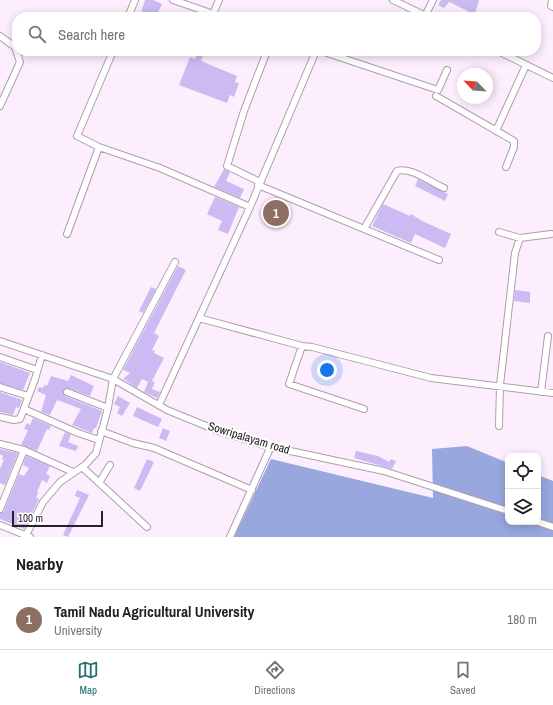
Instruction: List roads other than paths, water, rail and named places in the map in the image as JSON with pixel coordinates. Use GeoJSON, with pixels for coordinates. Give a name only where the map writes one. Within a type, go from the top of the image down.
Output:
{"type":"FeatureCollection","features":[{"type":"Feature","properties":{"kind":"street"},"geometry":{"type":"LineString","coordinates":[[130,12],[135,0]]}},
{"type":"Feature","properties":{"kind":"street"},"geometry":{"type":"LineString","coordinates":[[173,0],[207,12]]}},
{"type":"Feature","properties":{"kind":"street"},"geometry":{"type":"LineString","coordinates":[[214,12],[219,0]]}},
{"type":"Feature","properties":{"kind":"street"},"geometry":{"type":"LineString","coordinates":[[393,0],[418,12]]}},
{"type":"Feature","properties":{"kind":"street"},"geometry":{"type":"LineString","coordinates":[[428,12],[432,0]]}},
{"type":"Feature","properties":{"kind":"street"},"geometry":{"type":"LineString","coordinates":[[552,0],[551,6],[553,7]]}},
{"type":"Feature","properties":{"kind":"street"},"geometry":{"type":"LineString","coordinates":[[0,36],[12,45]]}},
{"type":"Feature","properties":{"kind":"street"},"geometry":{"type":"LineString","coordinates":[[0,106],[20,62],[18,56]]}},
{"type":"Feature","properties":{"kind":"street"},"geometry":{"type":"LineString","coordinates":[[111,56],[77,136],[99,147],[160,168],[250,207]]}},
{"type":"Feature","properties":{"kind":"street"},"geometry":{"type":"LineString","coordinates":[[265,56],[244,111],[227,166],[259,183],[439,260]]}},
{"type":"Feature","properties":{"kind":"street"},"geometry":{"type":"LineString","coordinates":[[159,405],[250,207],[314,56]]}},
{"type":"Feature","properties":{"kind":"street"},"geometry":{"type":"LineString","coordinates":[[341,56],[438,90],[447,70]]}},
{"type":"Feature","properties":{"kind":"street"},"geometry":{"type":"LineString","coordinates":[[508,56],[553,78]]}},
{"type":"Feature","properties":{"kind":"street"},"geometry":{"type":"LineString","coordinates":[[496,131],[526,65]]}},
{"type":"Feature","properties":{"kind":"street"},"geometry":{"type":"LineString","coordinates":[[436,96],[514,141],[514,148],[506,167]]}},
{"type":"Feature","properties":{"kind":"street"},"geometry":{"type":"LineString","coordinates":[[67,234],[99,147]]}},
{"type":"Feature","properties":{"kind":"street"},"geometry":{"type":"LineString","coordinates":[[364,229],[397,171],[403,169],[410,171],[444,188]]}},
{"type":"Feature","properties":{"kind":"street"},"geometry":{"type":"LineString","coordinates":[[499,232],[520,238],[551,234]]}},
{"type":"Feature","properties":{"kind":"street"},"geometry":{"type":"LineString","coordinates":[[500,426],[500,385],[515,253],[520,238]]}},
{"type":"Feature","properties":{"kind":"street"},"geometry":{"type":"LineString","coordinates":[[0,524],[27,536],[44,502],[60,482],[92,459],[108,408],[113,379],[175,262]]}},
{"type":"Feature","properties":{"kind":"street"},"geometry":{"type":"LineString","coordinates":[[199,318],[302,346],[312,347],[431,378],[500,385],[553,393]]}},
{"type":"Feature","properties":{"kind":"street"},"geometry":{"type":"LineString","coordinates":[[541,392],[548,336]]}},
{"type":"Feature","properties":{"kind":"street","name":"Sowripalayam road"},"geometry":{"type":"LineString","coordinates":[[0,341],[113,379],[159,405],[221,432],[271,446],[384,471],[505,510]]}},
{"type":"Feature","properties":{"kind":"street"},"geometry":{"type":"LineString","coordinates":[[302,346],[289,384],[364,409]]}},
{"type":"Feature","properties":{"kind":"street"},"geometry":{"type":"LineString","coordinates":[[0,417],[14,420],[20,419],[42,355]]}},
{"type":"Feature","properties":{"kind":"street"},"geometry":{"type":"LineString","coordinates":[[0,357],[37,370]]}},
{"type":"Feature","properties":{"kind":"street"},"geometry":{"type":"LineString","coordinates":[[0,387],[28,396]]}},
{"type":"Feature","properties":{"kind":"street"},"geometry":{"type":"LineString","coordinates":[[67,392],[108,408]]}},
{"type":"Feature","properties":{"kind":"street"},"geometry":{"type":"LineString","coordinates":[[24,409],[78,433],[99,440]]}},
{"type":"Feature","properties":{"kind":"street"},"geometry":{"type":"LineString","coordinates":[[101,431],[133,443],[154,448],[252,490]]}},
{"type":"Feature","properties":{"kind":"street"},"geometry":{"type":"LineString","coordinates":[[0,444],[24,450],[73,472]]}},
{"type":"Feature","properties":{"kind":"street"},"geometry":{"type":"LineString","coordinates":[[230,537],[271,446]]}},
{"type":"Feature","properties":{"kind":"street"},"geometry":{"type":"LineString","coordinates":[[0,509],[24,450]]}},
{"type":"Feature","properties":{"kind":"street"},"geometry":{"type":"LineString","coordinates":[[99,483],[110,465]]}},
{"type":"Feature","properties":{"kind":"street"},"geometry":{"type":"LineString","coordinates":[[82,467],[147,526]]}},
{"type":"Feature","properties":{"kind":"street"},"geometry":{"type":"LineString","coordinates":[[541,523],[553,527]]}},
{"type":"Feature","properties":{"kind":"water"},"geometry":{"type":"Polygon","coordinates":[[[467,446],[505,462],[505,525],[541,525],[541,476],[553,481],[553,537],[234,537],[271,459],[433,498],[432,449],[467,446]]]}},
{"type":"Feature","properties":{"kind":"place","name":"Tamil Nadu Agricultural University"},"geometry":{"type":"Point","coordinates":[276,213]}}]}
